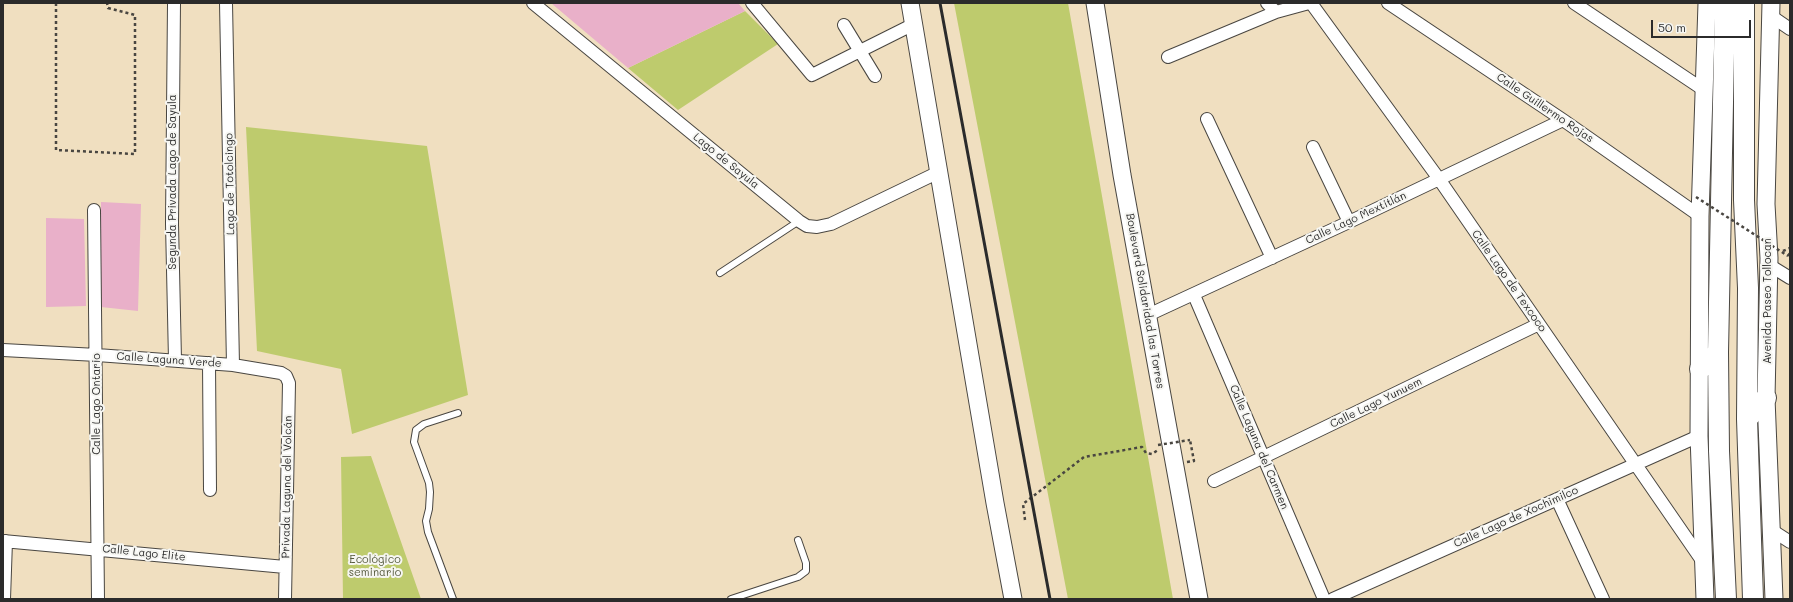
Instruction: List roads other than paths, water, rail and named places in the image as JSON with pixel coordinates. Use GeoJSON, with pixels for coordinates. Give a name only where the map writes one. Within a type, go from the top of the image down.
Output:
{"type":"FeatureCollection","features":[{"type":"Feature","properties":{"kind":"highway"},"geometry":{"type":"LineString","coordinates":[[1725,3],[1718,352],[1719,451],[1726,599]]}},
{"type":"Feature","properties":{"kind":"highway","name":"Avenida Paseo Tollocan"},"geometry":{"type":"LineString","coordinates":[[1744,3],[1744,200],[1748,288],[1747,419],[1753,599]]}},
{"type":"Feature","properties":{"kind":"highway"},"geometry":{"type":"LineString","coordinates":[[1700,370],[1718,352]]}},
{"type":"Feature","properties":{"kind":"highway"},"geometry":{"type":"LineString","coordinates":[[1747,419],[1766,398]]}},
{"type":"Feature","properties":{"kind":"main road","name":"Boulevard Solidaridad las Torres"},"geometry":{"type":"LineString","coordinates":[[1095,3],[1122,175],[1199,599]]}},
{"type":"Feature","properties":{"kind":"main road"},"geometry":{"type":"LineString","coordinates":[[1705,599],[1699,436],[1700,216],[1707,3]]}},
{"type":"Feature","properties":{"kind":"main road"},"geometry":{"type":"LineString","coordinates":[[911,4],[994,502],[1013,599]]}},
{"type":"Feature","properties":{"kind":"main road","name":"Avenida Paseo Tollocan"},"geometry":{"type":"LineString","coordinates":[[1771,9],[1766,204],[1769,265],[1766,398],[1770,529],[1774,599]]}},
{"type":"Feature","properties":{"kind":"street","name":"Segunda Privada Lago de Sayula"},"geometry":{"type":"LineString","coordinates":[[174,3],[172,224],[175,360]]}},
{"type":"Feature","properties":{"kind":"street","name":"Lago de Totolcingo"},"geometry":{"type":"LineString","coordinates":[[226,3],[233,365]]}},
{"type":"Feature","properties":{"kind":"street","name":"Lago de Sayula"},"geometry":{"type":"LineString","coordinates":[[533,3],[799,221],[812,227],[831,224],[939,172]]}},
{"type":"Feature","properties":{"kind":"street"},"geometry":{"type":"LineString","coordinates":[[1267,3],[1276,12]]}},
{"type":"Feature","properties":{"kind":"street"},"geometry":{"type":"LineString","coordinates":[[1168,57],[1276,12],[1310,3]]}},
{"type":"Feature","properties":{"kind":"street","name":"Calle Lago de Texcoco"},"geometry":{"type":"LineString","coordinates":[[1310,3],[1439,178],[1704,562]]}},
{"type":"Feature","properties":{"kind":"street","name":"Calle Guillermo Rojas"},"geometry":{"type":"LineString","coordinates":[[1388,3],[1563,120],[1700,216]]}},
{"type":"Feature","properties":{"kind":"street"},"geometry":{"type":"LineString","coordinates":[[1574,3],[1704,90]]}},
{"type":"Feature","properties":{"kind":"street"},"geometry":{"type":"LineString","coordinates":[[757,4],[812,75],[914,24]]}},
{"type":"Feature","properties":{"kind":"street"},"geometry":{"type":"LineString","coordinates":[[1771,9],[1790,29]]}},
{"type":"Feature","properties":{"kind":"street"},"geometry":{"type":"LineString","coordinates":[[844,25],[875,76]]}},
{"type":"Feature","properties":{"kind":"street"},"geometry":{"type":"LineString","coordinates":[[1207,119],[1272,258]]}},
{"type":"Feature","properties":{"kind":"street","name":"Calle Lago Mextitlán"},"geometry":{"type":"LineString","coordinates":[[1148,315],[1194,295],[1563,120]]}},
{"type":"Feature","properties":{"kind":"street"},"geometry":{"type":"LineString","coordinates":[[1313,147],[1349,222]]}},
{"type":"Feature","properties":{"kind":"street","name":"Calle Lago Ontario"},"geometry":{"type":"LineString","coordinates":[[94,210],[97,355],[98,599]]}},
{"type":"Feature","properties":{"kind":"street"},"geometry":{"type":"LineString","coordinates":[[1769,265],[1789,274]]}},
{"type":"Feature","properties":{"kind":"street","name":"Calle Laguna del Carmen"},"geometry":{"type":"LineString","coordinates":[[1194,295],[1324,599]]}},
{"type":"Feature","properties":{"kind":"street","name":"Calle Lago Yunuem"},"geometry":{"type":"LineString","coordinates":[[1214,481],[1539,324]]}},
{"type":"Feature","properties":{"kind":"street","name":"Calle Laguna Verde"},"geometry":{"type":"LineString","coordinates":[[3,350],[175,360],[233,365],[281,373],[286,376]]}},
{"type":"Feature","properties":{"kind":"street"},"geometry":{"type":"LineString","coordinates":[[209,363],[210,490]]}},
{"type":"Feature","properties":{"kind":"street","name":"Privada Laguna del Volcán"},"geometry":{"type":"LineString","coordinates":[[285,599],[289,383],[286,376]]}},
{"type":"Feature","properties":{"kind":"street","name":"Calle Lago de Xochimilco"},"geometry":{"type":"LineString","coordinates":[[1333,599],[1699,436]]}},
{"type":"Feature","properties":{"kind":"street"},"geometry":{"type":"LineString","coordinates":[[1557,499],[1603,599]]}},
{"type":"Feature","properties":{"kind":"street"},"geometry":{"type":"LineString","coordinates":[[1770,529],[1790,542]]}},
{"type":"Feature","properties":{"kind":"street"},"geometry":{"type":"LineString","coordinates":[[4,541],[4,599]]}},
{"type":"Feature","properties":{"kind":"street","name":"Calle Lago Elite"},"geometry":{"type":"LineString","coordinates":[[4,541],[285,567]]}},
{"type":"Feature","properties":{"kind":"lane"},"geometry":{"type":"LineString","coordinates":[[720,273],[799,221]]}},
{"type":"Feature","properties":{"kind":"lane"},"geometry":{"type":"LineString","coordinates":[[453,599],[428,532],[426,522],[430,492],[414,442],[416,430],[424,424],[458,413]]}},
{"type":"Feature","properties":{"kind":"lane"},"geometry":{"type":"LineString","coordinates":[[731,599],[798,577],[806,571],[806,563],[798,540]]}},
{"type":"Feature","properties":{"kind":"railway"},"geometry":{"type":"LineString","coordinates":[[940,3],[1050,599]]}},
{"type":"Feature","properties":{"kind":"park label","name":"Ecológico seminario"},"geometry":{"type":"Point","coordinates":[375,566]}}]}
